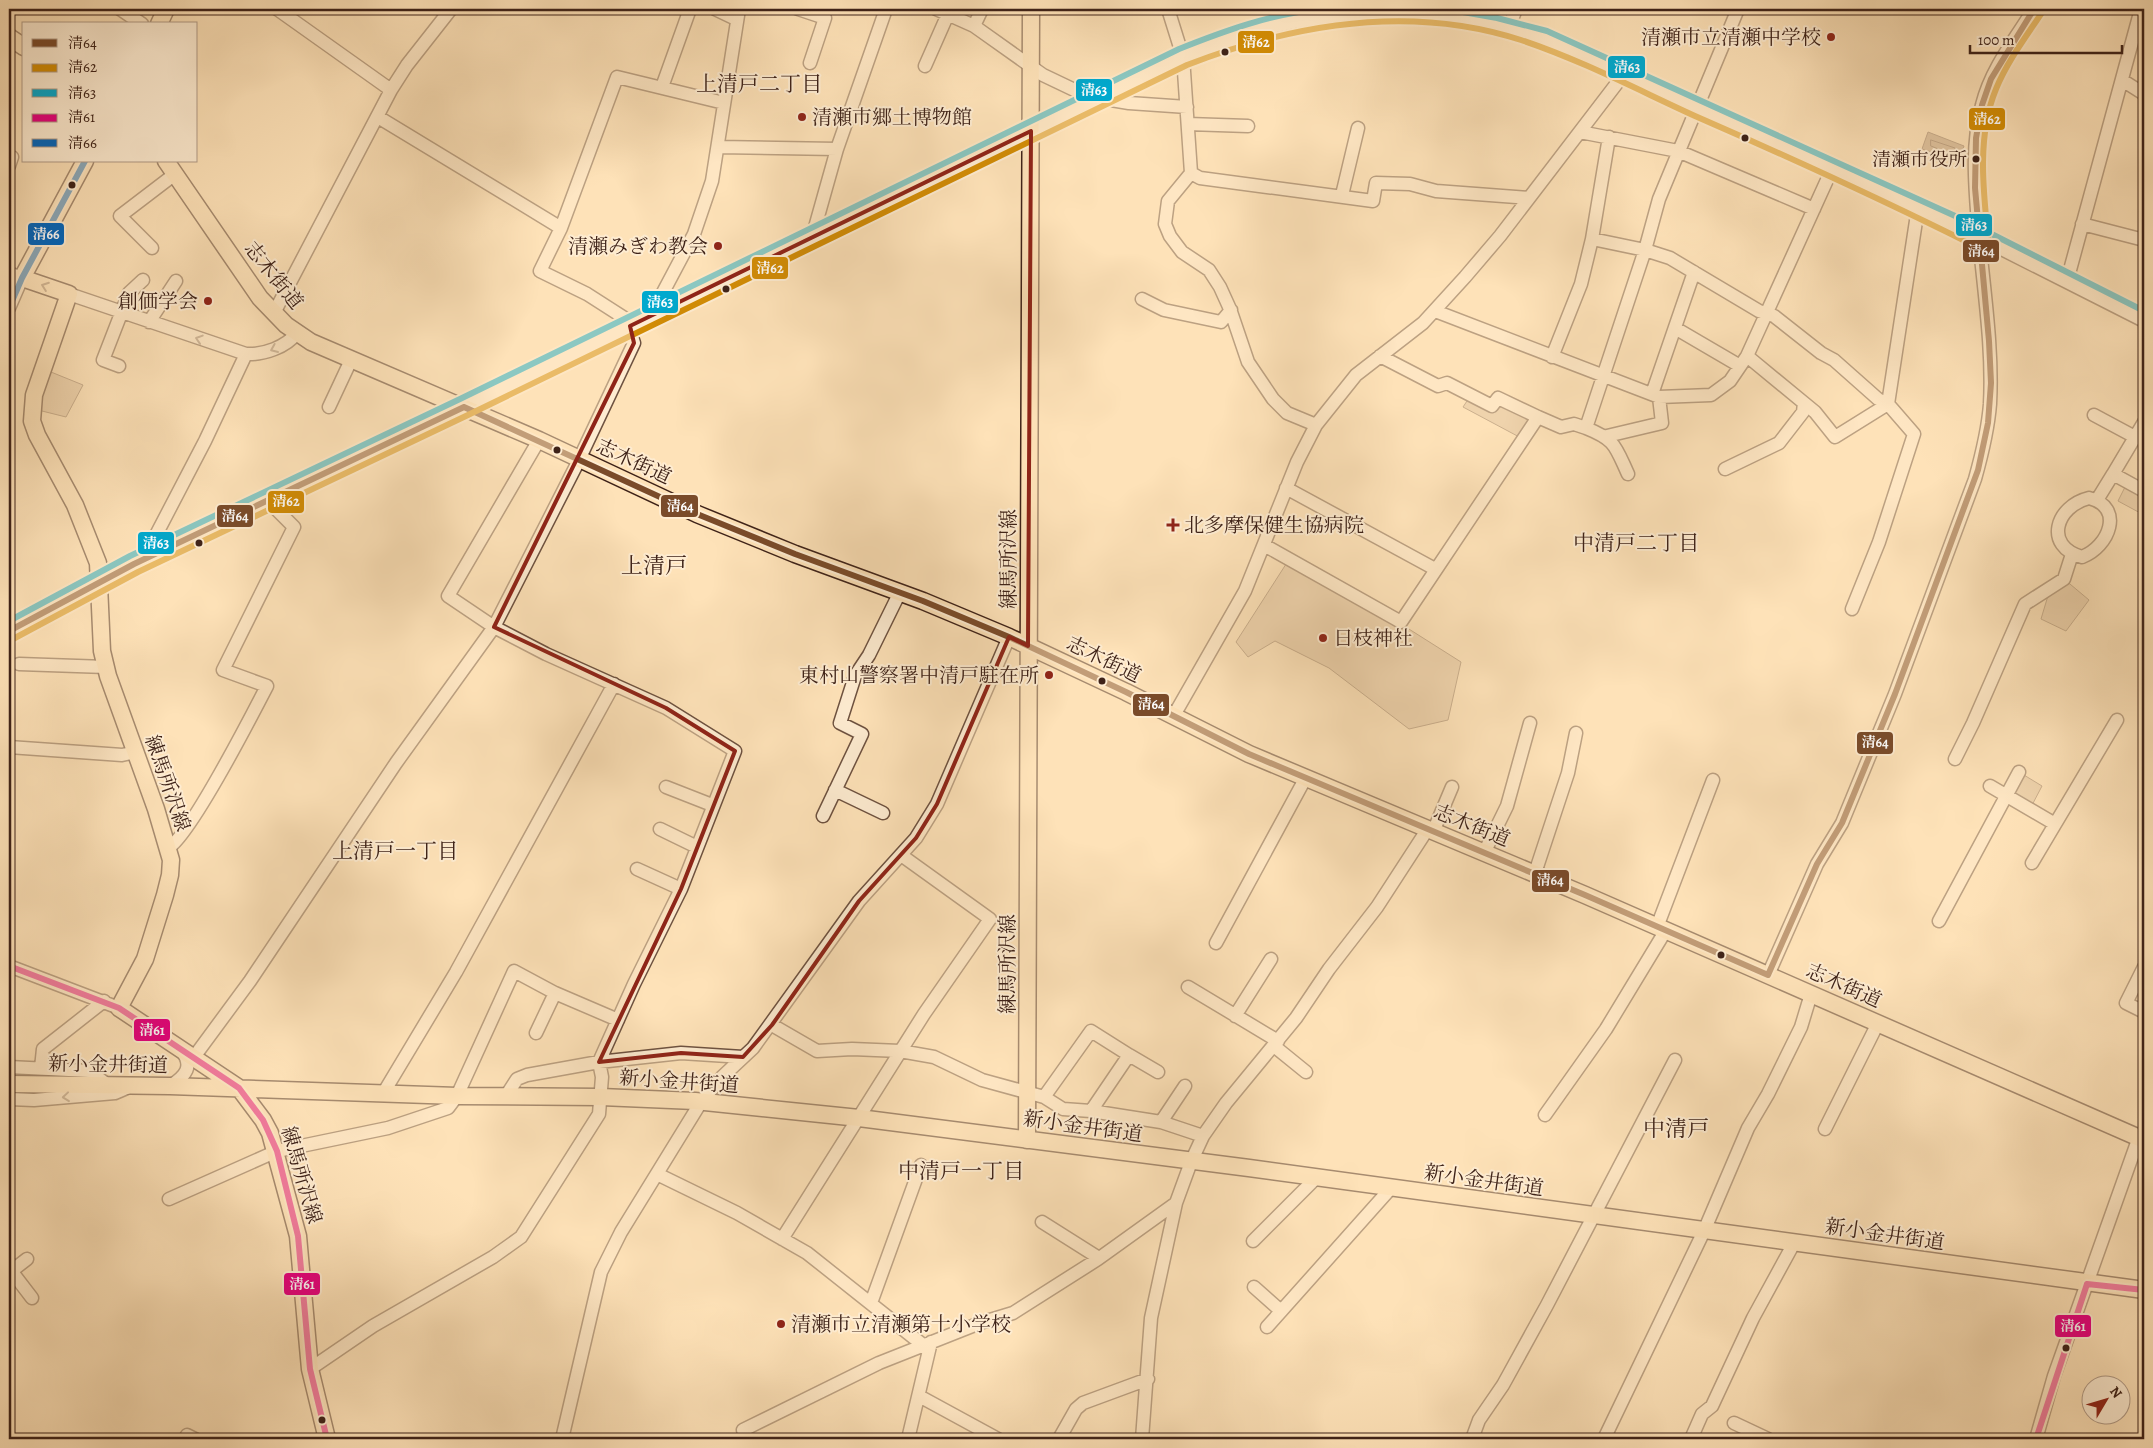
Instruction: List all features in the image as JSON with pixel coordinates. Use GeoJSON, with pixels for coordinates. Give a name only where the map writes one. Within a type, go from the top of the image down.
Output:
{"type":"FeatureCollection","features":[{"type":"Feature","properties":{"kind":"main road"},"geometry":{"type":"LineString","coordinates":[[159,22],[166,9]]}},
{"type":"Feature","properties":{"kind":"main road","name":"練馬所沢線"},"geometry":{"type":"LineString","coordinates":[[1027,1140],[1032,9]]}},
{"type":"Feature","properties":{"kind":"main road"},"geometry":{"type":"LineString","coordinates":[[9,37],[22,46]]}},
{"type":"Feature","properties":{"kind":"main road"},"geometry":{"type":"LineString","coordinates":[[69,294],[13,280],[84,162]]}},
{"type":"Feature","properties":{"kind":"main road","name":"志木街道"},"geometry":{"type":"LineString","coordinates":[[170,168],[260,298],[297,333],[311,342],[539,440],[739,531],[900,592],[1009,637],[1305,779],[1484,852],[1661,928],[2141,1138]]}},
{"type":"Feature","properties":{"kind":"main road","name":"練馬所沢線"},"geometry":{"type":"LineString","coordinates":[[69,294],[34,396],[32,421],[37,435],[75,504],[98,563],[102,651],[168,848],[170,875],[145,959],[119,1008],[240,1088],[263,1120],[276,1152],[298,1236],[310,1369],[325,1437]]}},
{"type":"Feature","properties":{"kind":"main road","name":"新小金井街道"},"geometry":{"type":"LineString","coordinates":[[9,1084],[170,1086],[457,1096],[601,1097],[701,1102],[859,1118],[1391,1188],[2087,1284],[2144,1290]]}},
{"type":"Feature","properties":{"kind":"street"},"geometry":{"type":"LineString","coordinates":[[120,9],[139,22]]}},
{"type":"Feature","properties":{"kind":"street"},"geometry":{"type":"LineString","coordinates":[[277,9],[391,90]]}},
{"type":"Feature","properties":{"kind":"street"},"geometry":{"type":"LineString","coordinates":[[274,313],[391,90],[407,65],[451,9]]}},
{"type":"Feature","properties":{"kind":"street"},"geometry":{"type":"LineString","coordinates":[[662,87],[690,9]]}},
{"type":"Feature","properties":{"kind":"street"},"geometry":{"type":"LineString","coordinates":[[656,314],[659,300],[694,234],[712,181],[719,147],[738,14],[715,9]]}},
{"type":"Feature","properties":{"kind":"street"},"geometry":{"type":"LineString","coordinates":[[798,9],[825,18],[810,63]]}},
{"type":"Feature","properties":{"kind":"street"},"geometry":{"type":"LineString","coordinates":[[812,238],[837,149],[886,9]]}},
{"type":"Feature","properties":{"kind":"street"},"geometry":{"type":"LineString","coordinates":[[936,9],[974,26],[1043,75],[1082,93],[1129,103],[1187,107]]}},
{"type":"Feature","properties":{"kind":"street"},"geometry":{"type":"LineString","coordinates":[[974,26],[982,9]]}},
{"type":"Feature","properties":{"kind":"street"},"geometry":{"type":"LineString","coordinates":[[1168,9],[1183,57],[1191,173],[1168,201],[1165,224],[1170,236],[1182,252],[1209,270],[1220,287],[1231,310],[1248,362],[1273,399],[1287,413],[1316,424]]}},
{"type":"Feature","properties":{"kind":"street"},"geometry":{"type":"LineString","coordinates":[[1509,28],[1516,9]]}},
{"type":"Feature","properties":{"kind":"street"},"geometry":{"type":"LineString","coordinates":[[1586,428],[1646,250],[1659,199],[1696,106],[1738,9]]}},
{"type":"Feature","properties":{"kind":"street"},"geometry":{"type":"LineString","coordinates":[[1768,975],[1817,864],[1842,822],[1895,694],[1977,470],[1987,429],[1990,380],[1975,164],[1978,120],[1997,68],[2034,9]]}},
{"type":"Feature","properties":{"kind":"street"},"geometry":{"type":"LineString","coordinates":[[2067,281],[2141,9]]}},
{"type":"Feature","properties":{"kind":"street"},"geometry":{"type":"LineString","coordinates":[[9,631],[98,589],[143,560],[464,407],[1183,57],[1246,32],[1309,13],[1415,10],[1460,16],[1509,28],[1576,52],[1918,208],[2067,281],[2144,322]]}},
{"type":"Feature","properties":{"kind":"street"},"geometry":{"type":"LineString","coordinates":[[925,66],[948,14]]}},
{"type":"Feature","properties":{"kind":"street"},"geometry":{"type":"LineString","coordinates":[[1173,717],[1245,591],[1307,438],[1316,424],[1356,375],[1435,311],[1500,236],[1624,74]]}},
{"type":"Feature","properties":{"kind":"street"},"geometry":{"type":"LineString","coordinates":[[194,1057],[250,981],[396,763],[494,627],[576,466],[578,458],[634,343],[630,326],[618,313],[540,272],[561,228],[617,77],[724,103]]}},
{"type":"Feature","properties":{"kind":"street"},"geometry":{"type":"LineString","coordinates":[[2122,80],[2144,94]]}},
{"type":"Feature","properties":{"kind":"street"},"geometry":{"type":"LineString","coordinates":[[378,117],[561,228]]}},
{"type":"Feature","properties":{"kind":"street"},"geometry":{"type":"LineString","coordinates":[[1188,124],[1248,126]]}},
{"type":"Feature","properties":{"kind":"street"},"geometry":{"type":"LineString","coordinates":[[1342,195],[1358,128]]}},
{"type":"Feature","properties":{"kind":"street"},"geometry":{"type":"LineString","coordinates":[[1580,132],[1678,151],[1814,210]]}},
{"type":"Feature","properties":{"kind":"street"},"geometry":{"type":"LineString","coordinates":[[1552,357],[1581,284],[1592,239],[1609,137]]}},
{"type":"Feature","properties":{"kind":"street"},"geometry":{"type":"LineString","coordinates":[[719,147],[837,149]]}},
{"type":"Feature","properties":{"kind":"street"},"geometry":{"type":"LineString","coordinates":[[152,248],[120,216],[170,168]]}},
{"type":"Feature","properties":{"kind":"street"},"geometry":{"type":"LineString","coordinates":[[1435,311],[1655,395],[1711,395],[1730,381],[1743,361],[1832,169]]}},
{"type":"Feature","properties":{"kind":"street"},"geometry":{"type":"LineString","coordinates":[[1191,173],[1200,178],[1342,195],[1373,201],[1376,183],[1410,184],[1436,191],[1529,198]]}},
{"type":"Feature","properties":{"kind":"street"},"geometry":{"type":"LineString","coordinates":[[1675,328],[1743,361],[1815,412],[1835,437],[1888,404],[1918,208]]}},
{"type":"Feature","properties":{"kind":"street"},"geometry":{"type":"LineString","coordinates":[[2082,224],[2144,240]]}},
{"type":"Feature","properties":{"kind":"street"},"geometry":{"type":"LineString","coordinates":[[1592,239],[1646,250],[1670,258],[1766,314],[1774,316],[1821,353],[1834,360],[1878,399],[1888,404],[1914,434],[1879,542],[1852,608]]}},
{"type":"Feature","properties":{"kind":"street"},"geometry":{"type":"LineString","coordinates":[[1606,436],[1662,423],[1655,395],[1694,272]]}},
{"type":"Feature","properties":{"kind":"street"},"geometry":{"type":"LineString","coordinates":[[9,308],[13,280]]}},
{"type":"Feature","properties":{"kind":"street"},"geometry":{"type":"LineString","coordinates":[[119,366],[104,360],[129,293],[142,280]]}},
{"type":"Feature","properties":{"kind":"street"},"geometry":{"type":"LineString","coordinates":[[149,322],[176,281]]}},
{"type":"Feature","properties":{"kind":"street"},"geometry":{"type":"LineString","coordinates":[[69,294],[246,354],[264,352],[286,344],[297,333]]}},
{"type":"Feature","properties":{"kind":"street"},"geometry":{"type":"LineString","coordinates":[[1142,299],[1164,310],[1221,322],[1231,310]]}},
{"type":"Feature","properties":{"kind":"street"},"geometry":{"type":"LineString","coordinates":[[143,560],[205,441],[246,354]]}},
{"type":"Feature","properties":{"kind":"street"},"geometry":{"type":"LineString","coordinates":[[1380,356],[1438,386],[1447,383],[1492,406],[1498,398],[1561,427],[1574,424],[1606,436],[1613,442],[1628,474]]}},
{"type":"Feature","properties":{"kind":"street"},"geometry":{"type":"LineString","coordinates":[[329,408],[351,360]]}},
{"type":"Feature","properties":{"kind":"street"},"geometry":{"type":"LineString","coordinates":[[1725,468],[1779,443],[1803,412],[1804,403]]}},
{"type":"Feature","properties":{"kind":"street"},"geometry":{"type":"LineString","coordinates":[[2094,415],[2135,437]]}},
{"type":"Feature","properties":{"kind":"street"},"geometry":{"type":"LineString","coordinates":[[1264,545],[1401,622],[1538,417]]}},
{"type":"Feature","properties":{"kind":"street"},"geometry":{"type":"LineString","coordinates":[[2097,500],[2144,422]]}},
{"type":"Feature","properties":{"kind":"street"},"geometry":{"type":"LineString","coordinates":[[310,1369],[374,1326],[493,1257],[521,1237],[599,1114],[602,1077],[599,1062],[681,889],[734,752],[666,708],[546,654],[494,627],[448,596],[539,440]]}},
{"type":"Feature","properties":{"kind":"street"},"geometry":{"type":"LineString","coordinates":[[2113,474],[2144,491]]}},
{"type":"Feature","properties":{"kind":"street"},"geometry":{"type":"LineString","coordinates":[[1286,488],[1435,569]]}},
{"type":"Feature","properties":{"kind":"street"},"geometry":{"type":"LineString","coordinates":[[2089,498],[2097,500],[2108,513],[2110,521],[2108,532],[2102,544],[2092,553],[2082,557],[2072,554],[2060,543],[2057,532],[2065,510],[2076,501],[2089,498]]}},
{"type":"Feature","properties":{"kind":"street"},"geometry":{"type":"LineString","coordinates":[[168,848],[175,844],[198,808],[267,686],[223,670],[294,527],[267,500]]}},
{"type":"Feature","properties":{"kind":"street"},"geometry":{"type":"LineString","coordinates":[[1954,759],[1977,714],[2026,604],[2064,579],[2072,554]]}},
{"type":"Feature","properties":{"kind":"street"},"geometry":{"type":"LineString","coordinates":[[823,816],[862,734],[840,723],[855,676],[868,655],[900,592]]}},
{"type":"Feature","properties":{"kind":"street"},"geometry":{"type":"LineString","coordinates":[[562,1439],[601,1272],[621,1232],[701,1102],[772,1025],[859,901],[916,838],[937,804],[1009,637]]}},
{"type":"Feature","properties":{"kind":"street"},"geometry":{"type":"LineString","coordinates":[[19,664],[106,667]]}},
{"type":"Feature","properties":{"kind":"street"},"geometry":{"type":"LineString","coordinates":[[384,1092],[456,972],[614,684]]}},
{"type":"Feature","properties":{"kind":"street"},"geometry":{"type":"LineString","coordinates":[[2032,863],[2117,720]]}},
{"type":"Feature","properties":{"kind":"street"},"geometry":{"type":"LineString","coordinates":[[1484,852],[1507,806],[1530,723]]}},
{"type":"Feature","properties":{"kind":"street"},"geometry":{"type":"LineString","coordinates":[[1535,874],[1548,818],[1576,733]]}},
{"type":"Feature","properties":{"kind":"street"},"geometry":{"type":"LineString","coordinates":[[9,746],[122,755],[136,752]]}},
{"type":"Feature","properties":{"kind":"street"},"geometry":{"type":"LineString","coordinates":[[1940,921],[2019,772]]}},
{"type":"Feature","properties":{"kind":"street"},"geometry":{"type":"LineString","coordinates":[[1216,943],[1305,779]]}},
{"type":"Feature","properties":{"kind":"street"},"geometry":{"type":"LineString","coordinates":[[1545,1115],[1606,1029],[1661,928],[1713,780]]}},
{"type":"Feature","properties":{"kind":"street"},"geometry":{"type":"LineString","coordinates":[[1990,786],[2056,824]]}},
{"type":"Feature","properties":{"kind":"street"},"geometry":{"type":"LineString","coordinates":[[666,787],[712,805]]}},
{"type":"Feature","properties":{"kind":"street"},"geometry":{"type":"LineString","coordinates":[[1142,1439],[1148,1379],[1151,1318],[1176,1203],[1191,1162],[1204,1136],[1226,1103],[1276,1044],[1430,831],[1452,787]]}},
{"type":"Feature","properties":{"kind":"street"},"geometry":{"type":"LineString","coordinates":[[835,790],[883,813]]}},
{"type":"Feature","properties":{"kind":"street"},"geometry":{"type":"LineString","coordinates":[[660,829],[697,847]]}},
{"type":"Feature","properties":{"kind":"street"},"geometry":{"type":"LineString","coordinates":[[782,1239],[900,1051],[990,919],[901,855]]}},
{"type":"Feature","properties":{"kind":"street"},"geometry":{"type":"LineString","coordinates":[[637,869],[681,889]]}},
{"type":"Feature","properties":{"kind":"street"},"geometry":{"type":"LineString","coordinates":[[1235,1016],[1271,959]]}},
{"type":"Feature","properties":{"kind":"street"},"geometry":{"type":"LineString","coordinates":[[9,966],[119,1008]]}},
{"type":"Feature","properties":{"kind":"street"},"geometry":{"type":"LineString","coordinates":[[2144,967],[2126,1003],[2144,1012]]}},
{"type":"Feature","properties":{"kind":"street"},"geometry":{"type":"LineString","coordinates":[[169,1199],[276,1152],[388,1128],[448,1108],[457,1096],[514,971],[555,993],[618,1020]]}},
{"type":"Feature","properties":{"kind":"street"},"geometry":{"type":"LineString","coordinates":[[1188,987],[1276,1044],[1306,1072]]}},
{"type":"Feature","properties":{"kind":"street"},"geometry":{"type":"LineString","coordinates":[[536,1033],[555,993]]}},
{"type":"Feature","properties":{"kind":"street"},"geometry":{"type":"LineString","coordinates":[[1604,1439],[1704,1231],[1748,1128],[1768,1094],[1801,1026],[1811,994]]}},
{"type":"Feature","properties":{"kind":"street"},"geometry":{"type":"LineString","coordinates":[[42,1068],[42,1050],[104,1001]]}},
{"type":"Feature","properties":{"kind":"street"},"geometry":{"type":"LineString","coordinates":[[1825,1129],[1840,1086],[1878,1024]]}},
{"type":"Feature","properties":{"kind":"street"},"geometry":{"type":"LineString","coordinates":[[772,1025],[817,1051],[852,1049],[900,1051],[934,1057],[982,1080],[1044,1097],[1063,1109],[1091,1111],[1161,1122],[1204,1136]]}},
{"type":"Feature","properties":{"kind":"street"},"geometry":{"type":"LineString","coordinates":[[1044,1097],[1091,1031],[1158,1072]]}},
{"type":"Feature","properties":{"kind":"street"},"geometry":{"type":"LineString","coordinates":[[170,1086],[184,1076],[188,1070],[189,1063],[178,1046]]}},
{"type":"Feature","properties":{"kind":"street"},"geometry":{"type":"LineString","coordinates":[[506,1096],[517,1079],[527,1075],[599,1062],[681,1053],[743,1057]]}},
{"type":"Feature","properties":{"kind":"street"},"geometry":{"type":"LineString","coordinates":[[1091,1111],[1129,1055]]}},
{"type":"Feature","properties":{"kind":"street"},"geometry":{"type":"LineString","coordinates":[[1472,1439],[1479,1420],[1503,1385],[1547,1305],[1675,1060]]}},
{"type":"Feature","properties":{"kind":"street"},"geometry":{"type":"LineString","coordinates":[[9,1067],[89,1071],[108,1085]]}},
{"type":"Feature","properties":{"kind":"street"},"geometry":{"type":"LineString","coordinates":[[9,1099],[34,1100],[115,1094],[131,1086]]}},
{"type":"Feature","properties":{"kind":"street"},"geometry":{"type":"LineString","coordinates":[[1161,1122],[1185,1086]]}},
{"type":"Feature","properties":{"kind":"street"},"geometry":{"type":"LineString","coordinates":[[2036,1439],[2087,1284],[2141,1138]]}},
{"type":"Feature","properties":{"kind":"street"},"geometry":{"type":"LineString","coordinates":[[871,1303],[921,1165]]}},
{"type":"Feature","properties":{"kind":"street"},"geometry":{"type":"LineString","coordinates":[[658,1174],[737,1213],[807,1253],[927,1344]]}},
{"type":"Feature","properties":{"kind":"street"},"geometry":{"type":"LineString","coordinates":[[1254,1241],[1316,1178]]}},
{"type":"Feature","properties":{"kind":"street"},"geometry":{"type":"LineString","coordinates":[[1267,1327],[1391,1188]]}},
{"type":"Feature","properties":{"kind":"street"},"geometry":{"type":"LineString","coordinates":[[743,1430],[879,1363],[1013,1313],[1099,1258],[1176,1203]]}},
{"type":"Feature","properties":{"kind":"street"},"geometry":{"type":"LineString","coordinates":[[1042,1222],[1099,1258]]}},
{"type":"Feature","properties":{"kind":"street"},"geometry":{"type":"LineString","coordinates":[[1690,1439],[1702,1414],[1712,1406],[1753,1318],[1794,1243]]}},
{"type":"Feature","properties":{"kind":"street"},"geometry":{"type":"LineString","coordinates":[[27,1259],[9,1271],[32,1298]]}},
{"type":"Feature","properties":{"kind":"street"},"geometry":{"type":"LineString","coordinates":[[1254,1287],[1281,1311]]}},
{"type":"Feature","properties":{"kind":"street"},"geometry":{"type":"LineString","coordinates":[[908,1439],[919,1396],[927,1344]]}},
{"type":"Feature","properties":{"kind":"street"},"geometry":{"type":"LineString","coordinates":[[1060,1439],[1076,1409],[1083,1403],[1148,1379]]}},
{"type":"Feature","properties":{"kind":"street"},"geometry":{"type":"LineString","coordinates":[[919,1396],[998,1439]]}},
{"type":"Feature","properties":{"kind":"street"},"geometry":{"type":"LineString","coordinates":[[1734,1424],[1768,1439]]}},
{"type":"Feature","properties":{"kind":"street"},"geometry":{"type":"LineString","coordinates":[[185,1439],[187,1435],[195,1439]]}},
{"type":"Feature","properties":{"kind":"highlighted area"},"geometry":{"type":"Polygon","coordinates":[[[1031,131],[1028,646],[1009,637],[937,804],[916,838],[859,901],[772,1025],[743,1057],[681,1053],[599,1062],[681,889],[735,751],[666,708],[494,627],[634,343],[630,326],[1031,131]]]}},
{"type":"Feature","properties":{"kind":"shaded area"},"geometry":{"type":"Polygon","coordinates":[[[46,370],[83,385],[66,417],[34,409],[46,370]]]}},
{"type":"Feature","properties":{"kind":"shaded area"},"geometry":{"type":"Polygon","coordinates":[[[1471,395],[1492,406],[1498,398],[1538,417],[1523,439],[1463,407],[1471,395]]]}},
{"type":"Feature","properties":{"kind":"shaded area"},"geometry":{"type":"Polygon","coordinates":[[[2125,487],[2144,498],[2144,515],[2118,501],[2125,487]]]}},
{"type":"Feature","properties":{"kind":"shaded area","name":"日枝神社"},"geometry":{"type":"Polygon","coordinates":[[[1288,561],[1401,624],[1461,662],[1448,720],[1409,729],[1329,668],[1275,641],[1248,657],[1236,642],[1288,561]]]}},
{"type":"Feature","properties":{"kind":"shaded area"},"geometry":{"type":"Polygon","coordinates":[[[2064,579],[2089,600],[2066,631],[2041,619],[2050,589],[2064,579]]]}},
{"type":"Feature","properties":{"kind":"shaded area"},"geometry":{"type":"Polygon","coordinates":[[[2019,772],[2042,786],[2030,809],[2006,795],[2019,772]]]}},
{"type":"Feature","properties":{"kind":"water"},"geometry":{"type":"Polygon","coordinates":[[[1928,132],[1964,146],[1958,162],[1922,149],[1928,132]]]}},
{"type":"Feature","properties":{"kind":"transit line","name":"清63"},"geometry":{"type":"LineString","coordinates":[[9,621],[130,556],[460,399],[1179,49],[1248,24],[1302,11],[1320,9]]}},
{"type":"Feature","properties":{"kind":"transit line","name":"清63"},"geometry":{"type":"LineString","coordinates":[[1446,9],[1497,18],[1547,31],[1964,220],[2144,311]]}},
{"type":"Feature","properties":{"kind":"transit line","name":"清64"},"geometry":{"type":"LineString","coordinates":[[1768,975],[1817,864],[1842,823],[1895,694],[1978,470],[1988,423],[1991,383],[1975,188],[1976,138],[1982,105],[1991,79],[2034,9]]}},
{"type":"Feature","properties":{"kind":"transit line","name":"清62"},"geometry":{"type":"LineString","coordinates":[[1988,237],[1984,200],[1983,162],[1986,125],[1990,107],[2005,69],[2041,14]]}},
{"type":"Feature","properties":{"kind":"transit line","name":"清62"},"geometry":{"type":"LineString","coordinates":[[13,639],[138,572],[468,415],[1187,65],[1268,39],[1310,30],[1394,21],[1437,23],[1479,29],[1521,40],[1609,76],[1836,179],[1975,246]]}},
{"type":"Feature","properties":{"kind":"transit line","name":"清66"},"geometry":{"type":"LineString","coordinates":[[9,308],[22,278],[84,162]]}},
{"type":"Feature","properties":{"kind":"transit line","name":"清64"},"geometry":{"type":"LineString","coordinates":[[464,407],[697,514],[795,554],[923,601],[1009,637],[1126,692],[1249,754],[1585,895],[1768,975]]}},
{"type":"Feature","properties":{"kind":"transit line","name":"清64"},"geometry":{"type":"LineString","coordinates":[[9,631],[134,564],[464,407]]}},
{"type":"Feature","properties":{"kind":"transit line","name":"清61"},"geometry":{"type":"LineString","coordinates":[[9,966],[119,1008],[239,1088],[263,1120],[277,1151],[298,1236],[310,1369],[327,1439]]}},
{"type":"Feature","properties":{"kind":"transit line","name":"清61"},"geometry":{"type":"LineString","coordinates":[[2087,1284],[2144,1290]]}},
{"type":"Feature","properties":{"kind":"transit line","name":"清61"},"geometry":{"type":"LineString","coordinates":[[2036,1439],[2087,1284]]}},
{"type":"Feature","properties":{"kind":"place","name":"清瀬市立清瀬中学校"},"geometry":{"type":"Point","coordinates":[1831,37]}},
{"type":"Feature","properties":{"kind":"place","name":"清瀬市郷土博物館"},"geometry":{"type":"Point","coordinates":[802,117]}},
{"type":"Feature","properties":{"kind":"place","name":"清瀬市役所"},"geometry":{"type":"Point","coordinates":[1976,159]}},
{"type":"Feature","properties":{"kind":"place","name":"清瀬みぎわ教会"},"geometry":{"type":"Point","coordinates":[718,246]}},
{"type":"Feature","properties":{"kind":"place","name":"創価学会"},"geometry":{"type":"Point","coordinates":[208,301]}},
{"type":"Feature","properties":{"kind":"place","name":"北多摩保健生協病院"},"geometry":{"type":"Point","coordinates":[1173,525]}},
{"type":"Feature","properties":{"kind":"place","name":"日枝神社"},"geometry":{"type":"Point","coordinates":[1323,638]}},
{"type":"Feature","properties":{"kind":"place","name":"東村山警察署中清戸駐在所"},"geometry":{"type":"Point","coordinates":[1049,675]}},
{"type":"Feature","properties":{"kind":"place","name":"清瀬市立清瀬第十小学校"},"geometry":{"type":"Point","coordinates":[781,1324]}},
{"type":"Feature","properties":{"kind":"district","name":"上清戸二丁目"},"geometry":{"type":"Point","coordinates":[759,84]}},
{"type":"Feature","properties":{"kind":"district","name":"中清戸二丁目"},"geometry":{"type":"Point","coordinates":[1636,543]}},
{"type":"Feature","properties":{"kind":"district","name":"上清戸"},"geometry":{"type":"Point","coordinates":[654,565]}},
{"type":"Feature","properties":{"kind":"district","name":"上清戸一丁目"},"geometry":{"type":"Point","coordinates":[395,851]}},
{"type":"Feature","properties":{"kind":"district","name":"中清戸"},"geometry":{"type":"Point","coordinates":[1676,1128]}},
{"type":"Feature","properties":{"kind":"district","name":"中清戸一丁目"},"geometry":{"type":"Point","coordinates":[961,1171]}}]}
